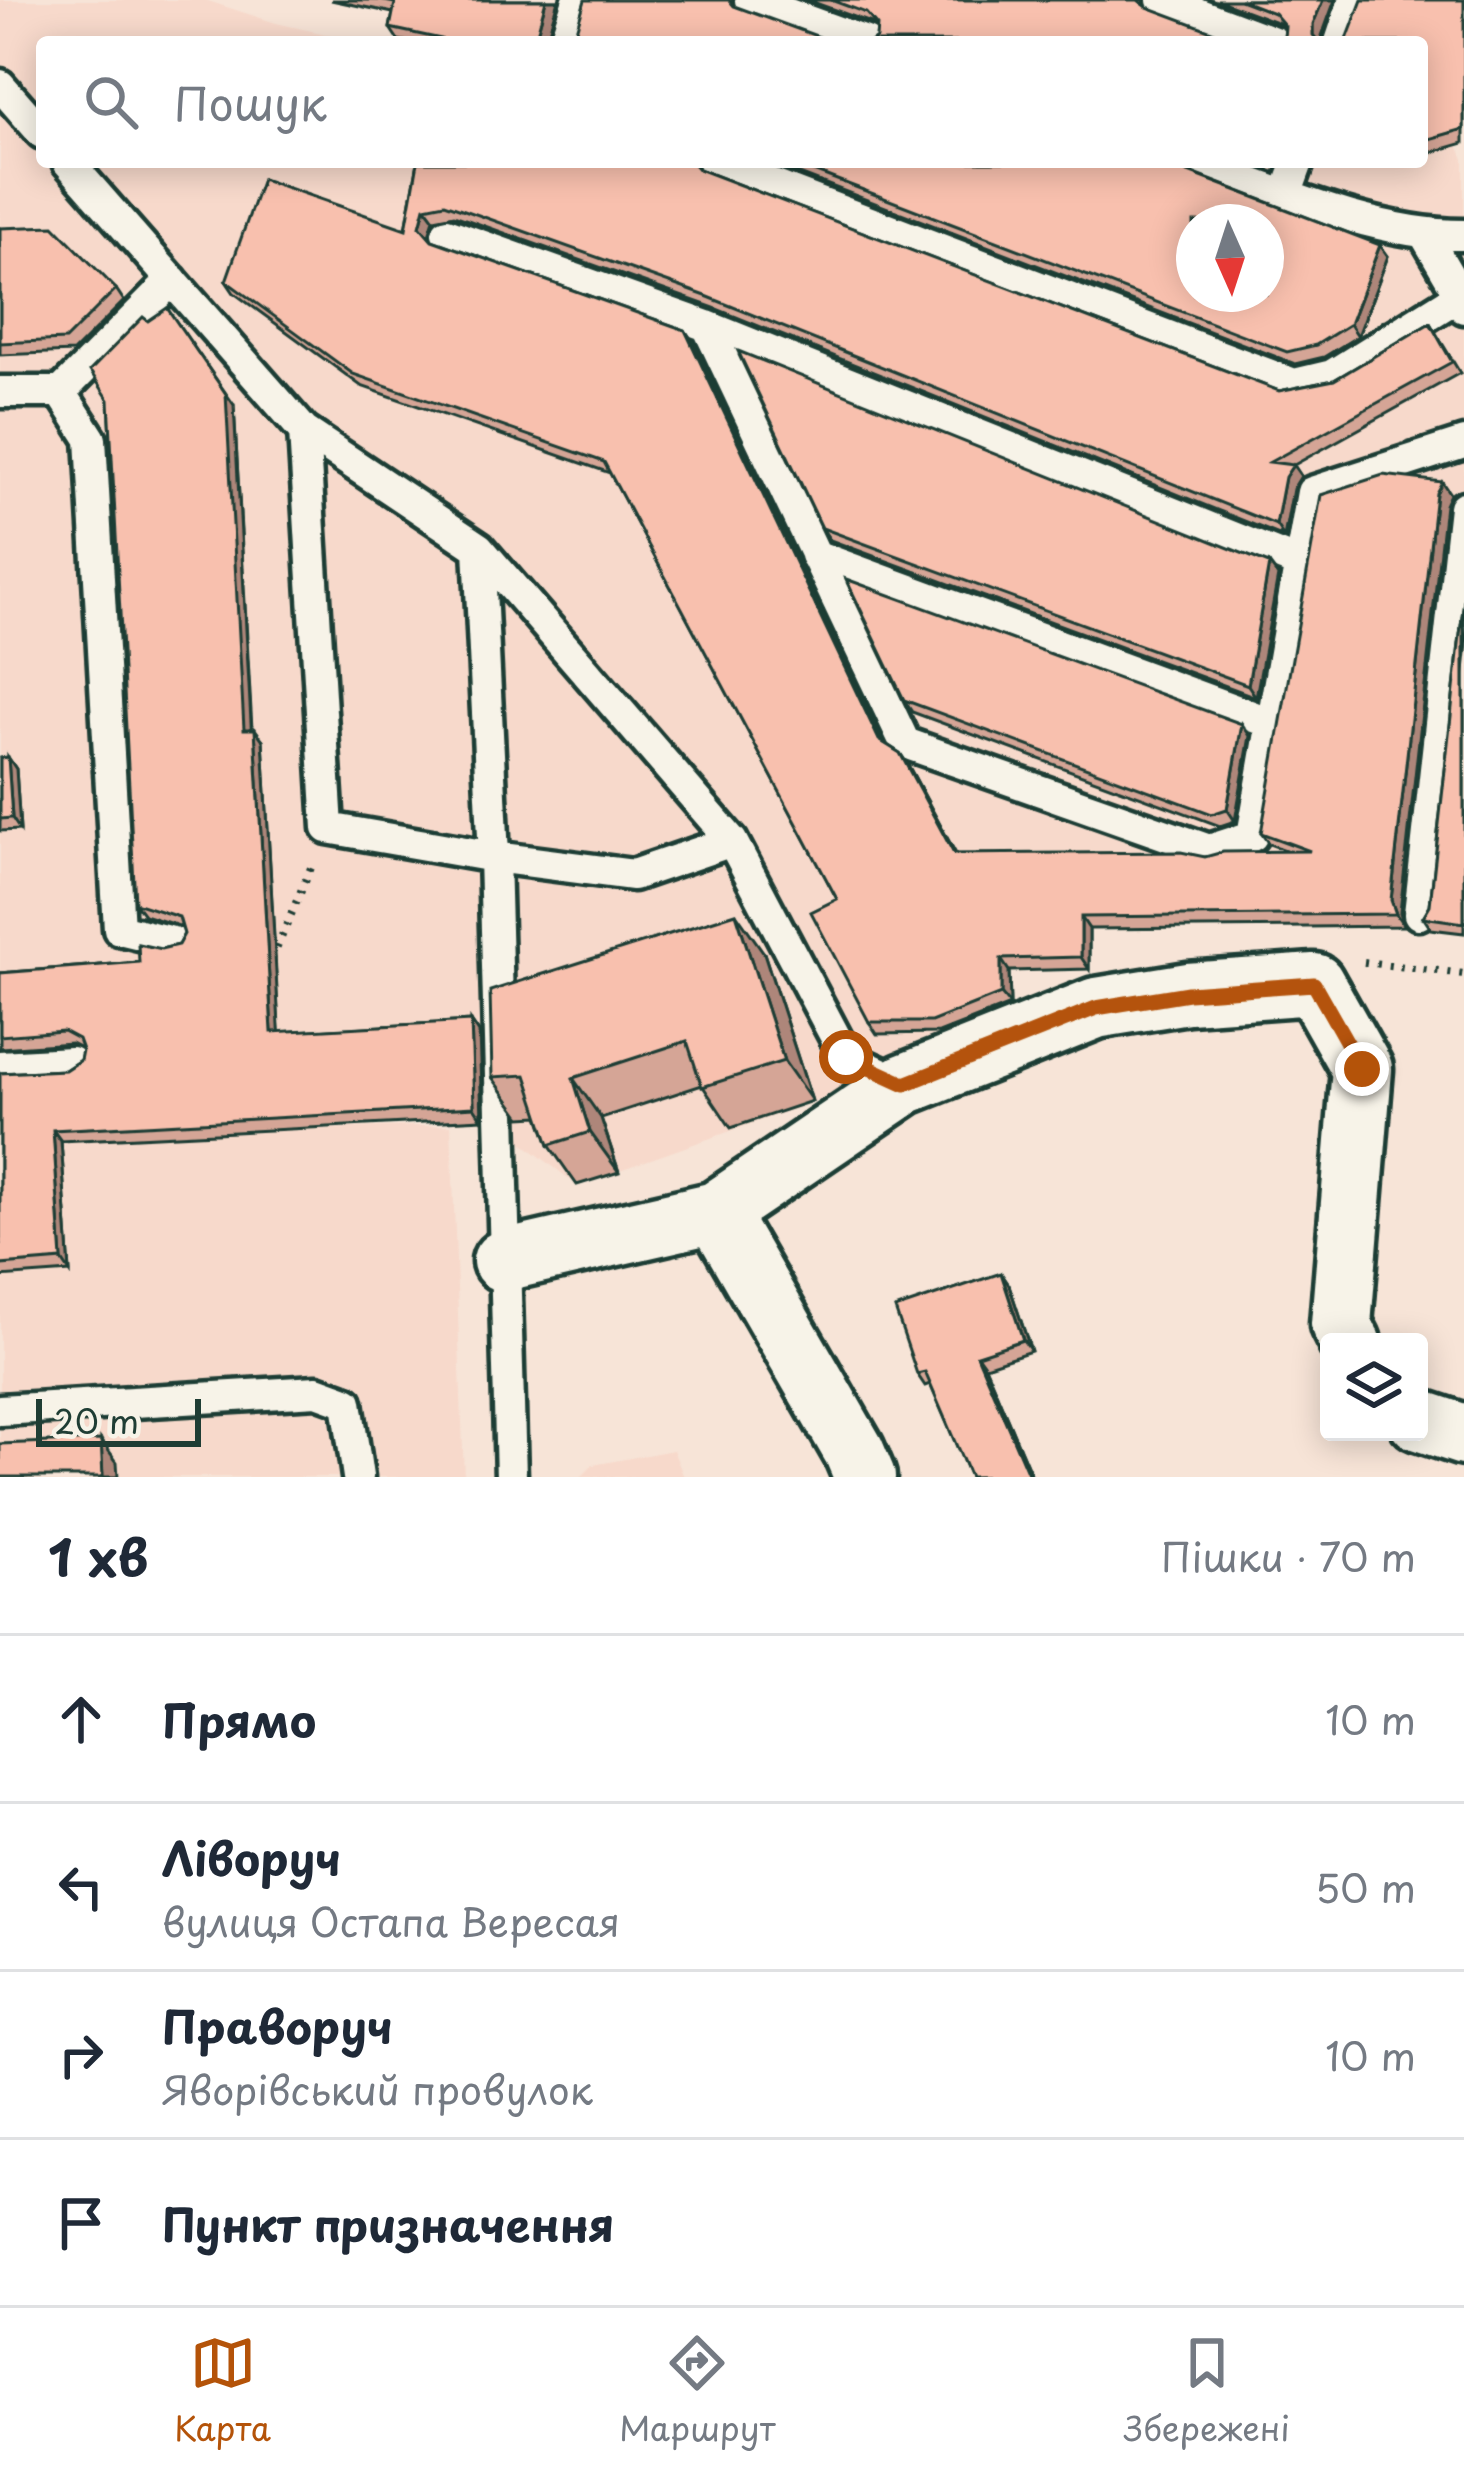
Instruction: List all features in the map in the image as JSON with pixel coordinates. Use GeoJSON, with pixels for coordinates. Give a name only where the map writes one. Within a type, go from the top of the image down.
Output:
{"type":"FeatureCollection","features":[{"type":"Feature","properties":{"kind":"street"},"geometry":{"type":"LineString","coordinates":[[503,1261],[716,1213],[905,1084],[1096,1008],[1333,972],[1362,1069],[1341,1324],[1346,1333]]}},
{"type":"Feature","properties":{"kind":"street"},"geometry":{"type":"LineString","coordinates":[[716,1213],[865,1477]]}},
{"type":"Feature","properties":{"kind":"street"},"geometry":{"type":"LineString","coordinates":[[1428,1423],[1464,1435]]}},
{"type":"Feature","properties":{"kind":"lane"},"geometry":{"type":"LineString","coordinates":[[566,36],[578,0]]}},
{"type":"Feature","properties":{"kind":"lane"},"geometry":{"type":"LineString","coordinates":[[750,0],[849,36]]}},
{"type":"Feature","properties":{"kind":"lane"},"geometry":{"type":"LineString","coordinates":[[1162,0],[1258,36]]}},
{"type":"Feature","properties":{"kind":"lane"},"geometry":{"type":"LineString","coordinates":[[1342,36],[1354,0]]}},
{"type":"Feature","properties":{"kind":"lane"},"geometry":{"type":"LineString","coordinates":[[0,85],[36,126]]}},
{"type":"Feature","properties":{"kind":"lane"},"geometry":{"type":"LineString","coordinates":[[73,168],[304,431],[479,548],[732,841],[846,1057],[905,1084]]}},
{"type":"Feature","properties":{"kind":"lane"},"geometry":{"type":"LineString","coordinates":[[729,168],[1294,384],[1332,375],[1462,301],[1425,235]]}},
{"type":"Feature","properties":{"kind":"lane"},"geometry":{"type":"LineString","coordinates":[[1212,168],[1286,195],[1425,235],[1464,236]]}},
{"type":"Feature","properties":{"kind":"lane"},"geometry":{"type":"LineString","coordinates":[[1286,195],[1296,168]]}},
{"type":"Feature","properties":{"kind":"lane"},"geometry":{"type":"LineString","coordinates":[[447,232],[707,326],[1298,562]]}},
{"type":"Feature","properties":{"kind":"lane"},"geometry":{"type":"LineString","coordinates":[[0,392],[62,392],[172,280]]}},
{"type":"Feature","properties":{"kind":"lane"},"geometry":{"type":"LineString","coordinates":[[707,326],[904,743],[1209,850],[1252,836],[1312,491],[1464,442]]}},
{"type":"Feature","properties":{"kind":"lane"},"geometry":{"type":"LineString","coordinates":[[62,392],[91,439],[119,929],[173,942]]}},
{"type":"Feature","properties":{"kind":"lane"},"geometry":{"type":"LineString","coordinates":[[304,431],[328,828],[633,875],[732,841]]}},
{"type":"Feature","properties":{"kind":"lane"},"geometry":{"type":"LineString","coordinates":[[1419,914],[1464,507]]}},
{"type":"Feature","properties":{"kind":"lane"},"geometry":{"type":"LineString","coordinates":[[479,548],[494,857],[511,1477]]}},
{"type":"Feature","properties":{"kind":"lane"},"geometry":{"type":"LineString","coordinates":[[815,555],[1271,723]]}},
{"type":"Feature","properties":{"kind":"lane"},"geometry":{"type":"LineString","coordinates":[[0,1066],[71,1062]]}},
{"type":"Feature","properties":{"kind":"lane"},"geometry":{"type":"LineString","coordinates":[[0,1410],[316,1391],[347,1402],[358,1477]]}},
{"type":"Feature","properties":{"kind":"path"},"geometry":{"type":"LineString","coordinates":[[263,970],[276,953],[328,828]]}},
{"type":"Feature","properties":{"kind":"path"},"geometry":{"type":"LineString","coordinates":[[1333,972],[1464,974]]}},
{"type":"Feature","properties":{"kind":"shaded area"},"geometry":{"type":"Polygon","coordinates":[[[0,0],[205,0],[334,36],[36,36],[36,168],[1428,168],[1428,90],[1436,92],[1464,159],[1464,933],[1395,926],[1090,929],[1089,969],[1009,971],[1010,1033],[577,1185],[490,1118],[245,1131],[451,1125],[464,1477],[0,1477],[0,1142],[192,1135],[189,1066],[0,985],[0,0]]]}},
{"type":"Feature","properties":{"kind":"shaded area"},"geometry":{"type":"Polygon","coordinates":[[[673,1450],[684,1477],[581,1477],[593,1465],[673,1450]]]}},
{"type":"Feature","properties":{"kind":"building"},"geometry":{"type":"Polygon","coordinates":[[[379,0],[546,0],[538,36],[427,36],[390,28],[395,3],[379,0]]]}},
{"type":"Feature","properties":{"kind":"building"},"geometry":{"type":"Polygon","coordinates":[[[585,0],[729,0],[734,6],[816,36],[574,36],[585,0]]]}},
{"type":"Feature","properties":{"kind":"building"},"geometry":{"type":"Polygon","coordinates":[[[831,0],[1138,0],[1225,36],[876,36],[877,26],[866,13],[831,0]]]}},
{"type":"Feature","properties":{"kind":"building"},"geometry":{"type":"Polygon","coordinates":[[[1240,0],[1323,0],[1313,24],[1314,36],[1284,36],[1285,26],[1274,13],[1240,0]]]}},
{"type":"Feature","properties":{"kind":"building"},"geometry":{"type":"Polygon","coordinates":[[[1362,0],[1464,0],[1464,129],[1428,139],[1428,36],[1348,36],[1362,0]]]}},
{"type":"Feature","properties":{"kind":"building"},"geometry":{"type":"Polygon","coordinates":[[[417,168],[697,168],[1279,391],[1334,380],[1430,323],[1452,362],[1270,462],[1293,465],[1285,477],[1276,525],[706,296],[445,203],[425,207],[420,226],[432,240],[685,330],[879,740],[900,753],[954,854],[1181,852],[1205,857],[1223,852],[1310,851],[1261,833],[1321,495],[1383,475],[1442,482],[1436,493],[1391,900],[1396,914],[1081,917],[1081,957],[1001,959],[1001,994],[931,1022],[869,1022],[811,912],[837,899],[604,462],[353,374],[226,281],[262,179],[406,229],[417,168]]]}},
{"type":"Feature","properties":{"kind":"building"},"geometry":{"type":"Polygon","coordinates":[[[806,168],[1179,168],[1272,204],[1176,204],[1176,310],[806,168]]]}},
{"type":"Feature","properties":{"kind":"building"},"geometry":{"type":"Polygon","coordinates":[[[1284,209],[1380,245],[1350,324],[1316,345],[1287,352],[1182,312],[1284,312],[1284,209]]]}},
{"type":"Feature","properties":{"kind":"building"},"geometry":{"type":"Polygon","coordinates":[[[54,226],[116,289],[65,340],[0,343],[0,228],[54,226]]]}},
{"type":"Feature","properties":{"kind":"building"},"geometry":{"type":"Polygon","coordinates":[[[167,308],[226,394],[244,729],[255,729],[272,1032],[471,1021],[474,1107],[53,1130],[62,1260],[0,1265],[0,1073],[65,1070],[80,1060],[82,1050],[78,1039],[63,1031],[0,1036],[0,973],[139,962],[138,944],[161,949],[178,945],[184,934],[179,917],[135,903],[109,400],[90,371],[143,317],[148,321],[167,308]]]}},
{"type":"Feature","properties":{"kind":"building"},"geometry":{"type":"Polygon","coordinates":[[[738,351],[1269,564],[1248,685],[822,528],[738,351]]]}},
{"type":"Feature","properties":{"kind":"building"},"geometry":{"type":"Polygon","coordinates":[[[846,579],[1242,724],[1227,809],[1212,814],[904,700],[846,579]]]}},
{"type":"Feature","properties":{"kind":"building"},"geometry":{"type":"Polygon","coordinates":[[[1464,599],[1464,923],[1423,917],[1430,905],[1464,599]]]}},
{"type":"Feature","properties":{"kind":"building"},"geometry":{"type":"Polygon","coordinates":[[[8,757],[12,818],[0,819],[0,758],[8,757]]]}},
{"type":"Feature","properties":{"kind":"building"},"geometry":{"type":"Polygon","coordinates":[[[736,913],[784,1061],[702,1087],[687,1041],[573,1078],[590,1132],[549,1145],[526,1075],[492,1077],[490,991],[736,913]]]}},
{"type":"Feature","properties":{"kind":"building"},"geometry":{"type":"Polygon","coordinates":[[[1001,1273],[1023,1340],[977,1355],[1029,1476],[970,1477],[925,1372],[917,1374],[895,1309],[1001,1273]]]}},
{"type":"Feature","properties":{"kind":"building"},"geometry":{"type":"Polygon","coordinates":[[[101,1440],[103,1477],[0,1477],[0,1444],[101,1440]]]}},
{"type":"Feature","properties":{"kind":"route"},"geometry":{"type":"LineString","coordinates":[[846,1057],[905,1084],[1096,1008],[1188,993],[1314,984],[1362,1069]]}}]}
